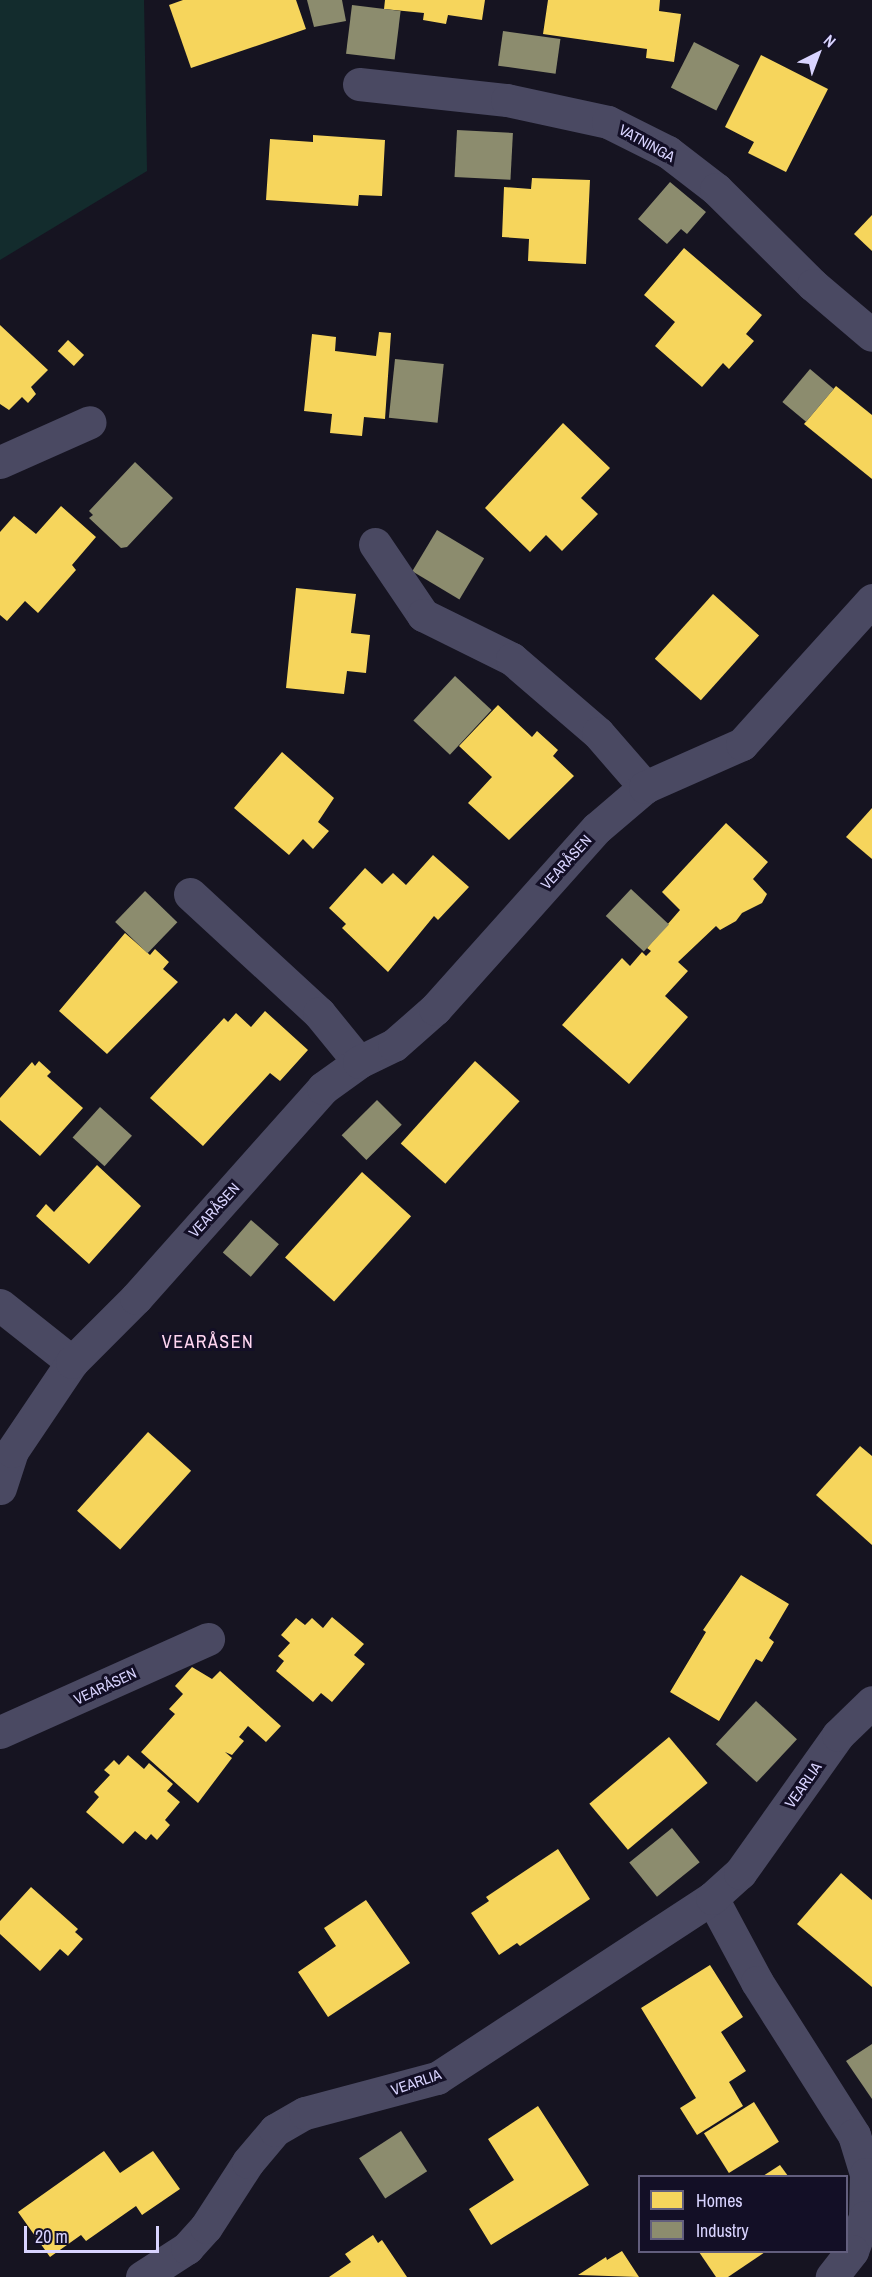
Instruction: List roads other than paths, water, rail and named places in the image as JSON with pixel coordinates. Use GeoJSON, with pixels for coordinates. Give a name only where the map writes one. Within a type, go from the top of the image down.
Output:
{"type":"FeatureCollection","features":[{"type":"Feature","properties":{"kind":"street","name":"VATNINGA"},"geometry":{"type":"LineString","coordinates":[[359,84],[507,100],[608,122],[668,152],[716,189],[813,285],[872,335]]}},
{"type":"Feature","properties":{"kind":"street"},"geometry":{"type":"LineString","coordinates":[[0,462],[90,422]]}},
{"type":"Feature","properties":{"kind":"street"},"geometry":{"type":"LineString","coordinates":[[375,544],[423,615],[512,659],[598,733],[645,787]]}},
{"type":"Feature","properties":{"kind":"street","name":"VEARÅSEN"},"geometry":{"type":"LineString","coordinates":[[0,1488],[12,1451],[72,1362],[136,1298],[323,1088],[358,1062],[394,1045],[435,1009],[597,828],[645,787],[742,744],[872,600]]}},
{"type":"Feature","properties":{"kind":"street"},"geometry":{"type":"LineString","coordinates":[[190,894],[319,1013],[358,1062]]}},
{"type":"Feature","properties":{"kind":"street"},"geometry":{"type":"LineString","coordinates":[[0,1305],[72,1362]]}},
{"type":"Feature","properties":{"kind":"street","name":"VEARÅSEN"},"geometry":{"type":"LineString","coordinates":[[0,1732],[208,1639]]}},
{"type":"Feature","properties":{"kind":"street","name":"VEARLIA"},"geometry":{"type":"LineString","coordinates":[[142,2277],[187,2248],[206,2227],[248,2162],[275,2130],[305,2113],[437,2078],[712,1898],[740,1873],[838,1735],[872,1702]]}},
{"type":"Feature","properties":{"kind":"street"},"geometry":{"type":"LineString","coordinates":[[712,1898],[757,1982],[857,2145],[866,2174],[865,2217],[852,2251],[832,2277]]}},
{"type":"Feature","properties":{"kind":"district","name":"VEARÅSEN"},"geometry":{"type":"Point","coordinates":[208,1342]}}]}
